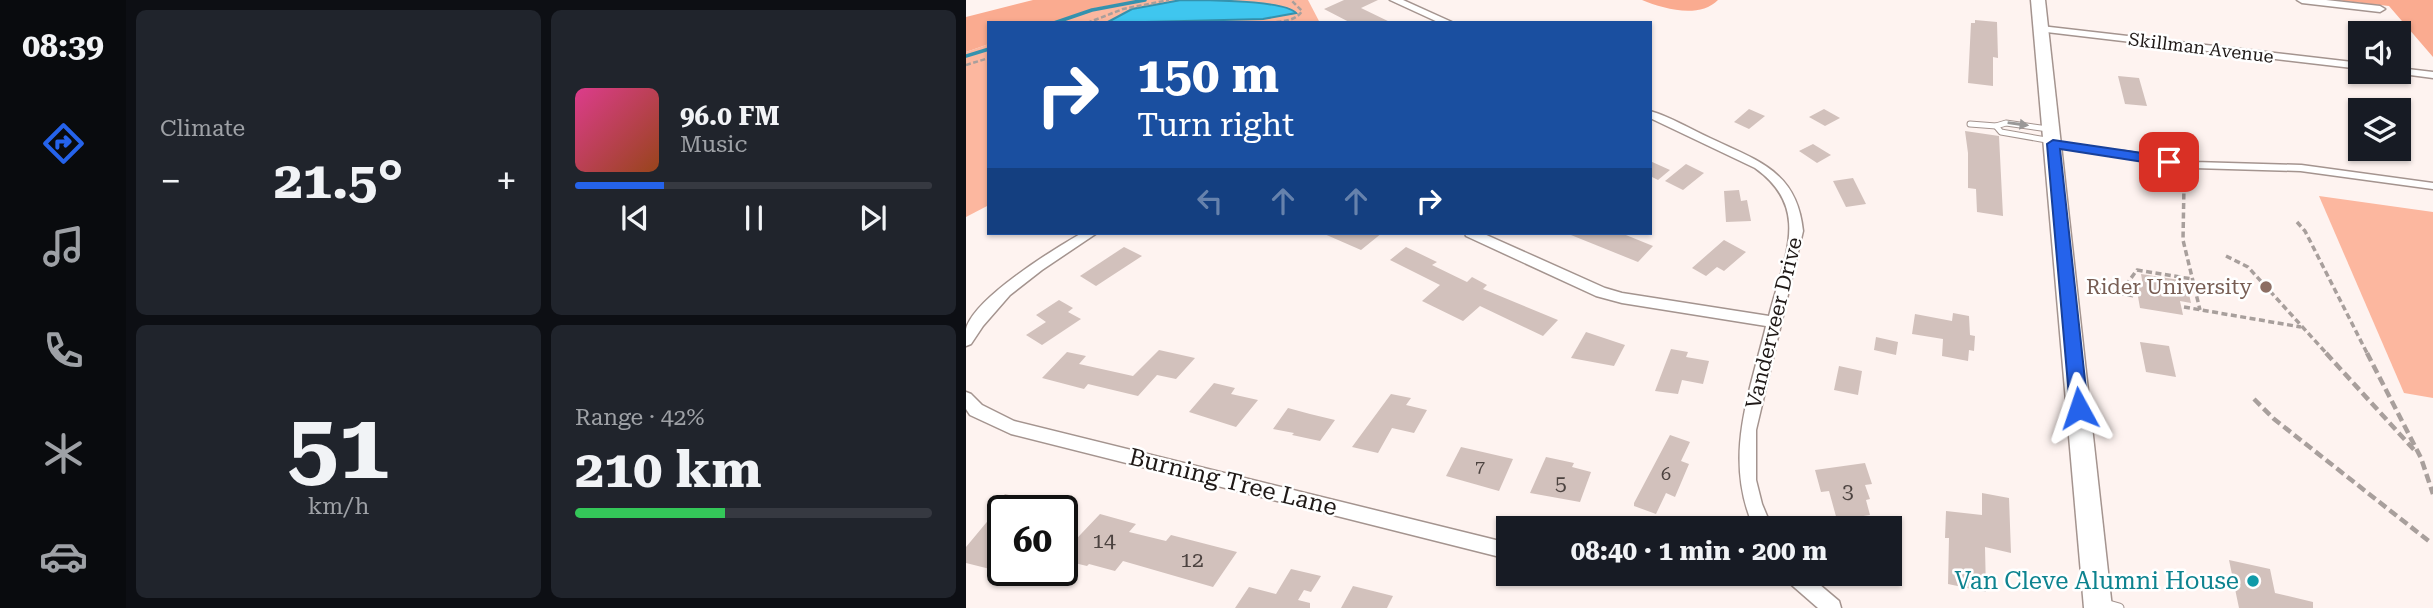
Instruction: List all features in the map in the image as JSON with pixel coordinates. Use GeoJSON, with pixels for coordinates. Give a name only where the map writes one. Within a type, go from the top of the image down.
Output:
{"type":"FeatureCollection","features":[{"type":"Feature","properties":{"kind":"main road"},"geometry":{"type":"LineString","coordinates":[[2038,0],[2105,606]]}},
{"type":"Feature","properties":{"kind":"street"},"geometry":{"type":"LineString","coordinates":[[1395,0],[1444,21]]}},
{"type":"Feature","properties":{"kind":"street"},"geometry":{"type":"LineString","coordinates":[[2302,0],[2380,9]]}},
{"type":"Feature","properties":{"kind":"street","name":"Skillman Avenue"},"geometry":{"type":"LineString","coordinates":[[2041,29],[2348,64]]}},
{"type":"Feature","properties":{"kind":"street"},"geometry":{"type":"LineString","coordinates":[[2411,72],[2433,75]]}},
{"type":"Feature","properties":{"kind":"street","name":"Vanderveer Drive"},"geometry":{"type":"LineString","coordinates":[[1652,115],[1753,161],[1773,174],[1788,193],[1797,215],[1797,231],[1748,430],[1745,454],[1747,482],[1759,516]]}},
{"type":"Feature","properties":{"kind":"street"},"geometry":{"type":"LineString","coordinates":[[966,340],[977,320],[1009,286],[1088,235]]}},
{"type":"Feature","properties":{"kind":"street"},"geometry":{"type":"LineString","coordinates":[[1475,235],[1601,292],[1622,298],[1774,322]]}},
{"type":"Feature","properties":{"kind":"street","name":"Burning Tree Lane"},"geometry":{"type":"LineString","coordinates":[[966,398],[976,411],[1011,427],[1496,548]]}},
{"type":"Feature","properties":{"kind":"street"},"geometry":{"type":"LineString","coordinates":[[1807,586],[1832,608]]}},
{"type":"Feature","properties":{"kind":"lane"},"geometry":{"type":"LineString","coordinates":[[1970,124],[1996,126],[2006,122],[2053,138]]}},
{"type":"Feature","properties":{"kind":"lane"},"geometry":{"type":"LineString","coordinates":[[1996,126],[2001,132],[2053,138],[2194,165],[2301,168],[2433,186]]}},
{"type":"Feature","properties":{"kind":"path"},"geometry":{"type":"LineString","coordinates":[[1092,21],[1123,9],[1169,0]]}},
{"type":"Feature","properties":{"kind":"path"},"geometry":{"type":"LineString","coordinates":[[1284,21],[1301,15],[1302,11],[1291,0]]}},
{"type":"Feature","properties":{"kind":"path"},"geometry":{"type":"LineString","coordinates":[[966,65],[987,59]]}},
{"type":"Feature","properties":{"kind":"path"},"geometry":{"type":"LineString","coordinates":[[2184,184],[2183,240],[2200,310]]}},
{"type":"Feature","properties":{"kind":"path"},"geometry":{"type":"LineString","coordinates":[[2297,222],[2305,230],[2421,458],[2433,494]]}},
{"type":"Feature","properties":{"kind":"path"},"geometry":{"type":"LineString","coordinates":[[2226,256],[2248,267],[2421,458]]}},
{"type":"Feature","properties":{"kind":"path"},"geometry":{"type":"LineString","coordinates":[[2127,295],[2126,285],[2137,270],[2192,279]]}},
{"type":"Feature","properties":{"kind":"path"},"geometry":{"type":"LineString","coordinates":[[2090,288],[2134,296]]}},
{"type":"Feature","properties":{"kind":"path"},"geometry":{"type":"LineString","coordinates":[[2184,307],[2303,328]]}},
{"type":"Feature","properties":{"kind":"path"},"geometry":{"type":"LineString","coordinates":[[2253,399],[2274,419],[2430,542]]}},
{"type":"Feature","properties":{"kind":"shaded area"},"geometry":{"type":"Polygon","coordinates":[[[1033,0],[1140,0],[1095,8],[1057,21],[987,21],[987,45],[966,52],[966,17],[1033,0]]]}},
{"type":"Feature","properties":{"kind":"shaded area"},"geometry":{"type":"Polygon","coordinates":[[[1140,0],[1308,0],[1319,21],[1057,21],[1095,8],[1140,0]]]}},
{"type":"Feature","properties":{"kind":"shaded area"},"geometry":{"type":"Polygon","coordinates":[[[1642,0],[1718,0],[1710,6],[1691,11],[1671,9],[1642,0]]]}},
{"type":"Feature","properties":{"kind":"shaded area"},"geometry":{"type":"Polygon","coordinates":[[[2335,0],[2433,0],[2433,57],[2411,32],[2411,21],[2402,21],[2389,6],[2335,0]]]}},
{"type":"Feature","properties":{"kind":"shaded area"},"geometry":{"type":"Polygon","coordinates":[[[987,45],[987,206],[966,217],[966,52],[987,45]]]}},
{"type":"Feature","properties":{"kind":"shaded area"},"geometry":{"type":"Polygon","coordinates":[[[2319,196],[2433,212],[2433,398],[2404,393],[2319,196]]]}},
{"type":"Feature","properties":{"kind":"water"},"geometry":{"type":"Polygon","coordinates":[[[1181,0],[1225,1],[1276,5],[1296,13],[1263,19],[1110,21],[1132,9],[1181,0]]]}},
{"type":"Feature","properties":{"kind":"building"},"geometry":{"type":"Polygon","coordinates":[[[1344,0],[1378,0],[1361,8],[1388,21],[1347,21],[1324,9],[1344,0]]]}},
{"type":"Feature","properties":{"kind":"building"},"geometry":{"type":"Polygon","coordinates":[[[1975,20],[1997,22],[1998,58],[1993,57],[1993,86],[1968,83],[1971,23],[1975,23],[1975,20]]]}},
{"type":"Feature","properties":{"kind":"building"},"geometry":{"type":"Polygon","coordinates":[[[2118,76],[2139,78],[2147,106],[2125,104],[2118,76]]]}},
{"type":"Feature","properties":{"kind":"building"},"geometry":{"type":"Polygon","coordinates":[[[1749,109],[1765,116],[1749,129],[1734,122],[1749,109]]]}},
{"type":"Feature","properties":{"kind":"building"},"geometry":{"type":"Polygon","coordinates":[[[1824,109],[1840,118],[1825,126],[1809,117],[1824,109]]]}},
{"type":"Feature","properties":{"kind":"building"},"geometry":{"type":"Polygon","coordinates":[[[1965,131],[1999,136],[2003,216],[1977,212],[1976,189],[1968,188],[1965,131]]]}},
{"type":"Feature","properties":{"kind":"building"},"geometry":{"type":"Polygon","coordinates":[[[1813,144],[1831,155],[1817,163],[1799,151],[1813,144]]]}},
{"type":"Feature","properties":{"kind":"building"},"geometry":{"type":"Polygon","coordinates":[[[1652,162],[1670,170],[1658,180],[1652,177],[1652,162]]]}},
{"type":"Feature","properties":{"kind":"building"},"geometry":{"type":"Polygon","coordinates":[[[1686,164],[1704,173],[1683,190],[1665,181],[1686,164]]]}},
{"type":"Feature","properties":{"kind":"building"},"geometry":{"type":"Polygon","coordinates":[[[1853,178],[1866,204],[1846,207],[1833,181],[1853,178]]]}},
{"type":"Feature","properties":{"kind":"building"},"geometry":{"type":"Polygon","coordinates":[[[1739,190],[1741,201],[1747,200],[1751,221],[1726,222],[1724,191],[1739,190]]]}},
{"type":"Feature","properties":{"kind":"building"},"geometry":{"type":"Polygon","coordinates":[[[1327,235],[1380,235],[1361,250],[1327,235]]]}},
{"type":"Feature","properties":{"kind":"building"},"geometry":{"type":"Polygon","coordinates":[[[1571,235],[1626,235],[1653,246],[1638,262],[1571,235]]]}},
{"type":"Feature","properties":{"kind":"building"},"geometry":{"type":"Polygon","coordinates":[[[1724,240],[1746,252],[1724,271],[1717,267],[1706,276],[1692,268],[1724,240]]]}},
{"type":"Feature","properties":{"kind":"building"},"geometry":{"type":"Polygon","coordinates":[[[1124,247],[1142,256],[1096,286],[1080,276],[1124,247]]]}},
{"type":"Feature","properties":{"kind":"building"},"geometry":{"type":"Polygon","coordinates":[[[1406,247],[1437,262],[1432,265],[1467,282],[1472,277],[1487,285],[1483,289],[1558,320],[1543,336],[1480,306],[1463,321],[1422,301],[1440,285],[1390,260],[1406,247]]]}},
{"type":"Feature","properties":{"kind":"building"},"geometry":{"type":"Polygon","coordinates":[[[2141,274],[2186,281],[2191,303],[2180,301],[2183,315],[2140,308],[2136,285],[2143,286],[2141,274]]]}},
{"type":"Feature","properties":{"kind":"building"},"geometry":{"type":"Polygon","coordinates":[[[1059,300],[1073,308],[1068,312],[1081,319],[1042,345],[1026,335],[1046,322],[1036,315],[1059,300]]]}},
{"type":"Feature","properties":{"kind":"building"},"geometry":{"type":"Polygon","coordinates":[[[1953,313],[1969,316],[1970,335],[1975,336],[1974,351],[1969,350],[1968,361],[1942,356],[1943,339],[1912,334],[1915,314],[1952,321],[1953,313]]]}},
{"type":"Feature","properties":{"kind":"building"},"geometry":{"type":"Polygon","coordinates":[[[1586,332],[1625,345],[1614,366],[1571,358],[1586,332]]]}},
{"type":"Feature","properties":{"kind":"building"},"geometry":{"type":"Polygon","coordinates":[[[1876,337],[1898,342],[1896,355],[1874,350],[1876,337]]]}},
{"type":"Feature","properties":{"kind":"building"},"geometry":{"type":"Polygon","coordinates":[[[2140,342],[2169,346],[2176,377],[2146,372],[2140,342]]]}},
{"type":"Feature","properties":{"kind":"building"},"geometry":{"type":"Polygon","coordinates":[[[1671,349],[1688,352],[1686,357],[1709,361],[1703,384],[1682,380],[1678,394],[1655,391],[1671,349]]]}},
{"type":"Feature","properties":{"kind":"building"},"geometry":{"type":"Polygon","coordinates":[[[1159,350],[1195,358],[1176,379],[1157,375],[1138,396],[1088,384],[1084,389],[1042,378],[1067,352],[1086,356],[1079,364],[1133,376],[1159,350]]]}},
{"type":"Feature","properties":{"kind":"building"},"geometry":{"type":"Polygon","coordinates":[[[1839,366],[1862,371],[1858,395],[1834,390],[1839,366]]]}},
{"type":"Feature","properties":{"kind":"building"},"geometry":{"type":"Polygon","coordinates":[[[1214,383],[1235,388],[1231,394],[1258,400],[1236,427],[1189,412],[1214,383]]]}},
{"type":"Feature","properties":{"kind":"building"},"geometry":{"type":"Polygon","coordinates":[[[1391,394],[1411,398],[1406,405],[1427,410],[1414,433],[1392,428],[1378,453],[1352,447],[1391,394]]]}},
{"type":"Feature","properties":{"kind":"building"},"geometry":{"type":"Polygon","coordinates":[[[1288,408],[1335,420],[1320,441],[1273,429],[1288,408]]]}},
{"type":"Feature","properties":{"kind":"building"},"geometry":{"type":"Polygon","coordinates":[[[1670,435],[1690,442],[1681,461],[1689,464],[1675,497],[1666,493],[1656,514],[1634,506],[1634,503],[1670,435]]]}},
{"type":"Feature","properties":{"kind":"building"},"geometry":{"type":"Polygon","coordinates":[[[1461,447],[1513,459],[1499,491],[1446,476],[1461,447]]]}},
{"type":"Feature","properties":{"kind":"building"},"geometry":{"type":"Polygon","coordinates":[[[1546,457],[1574,463],[1572,467],[1591,472],[1580,502],[1530,493],[1546,457]]]}},
{"type":"Feature","properties":{"kind":"building"},"geometry":{"type":"Polygon","coordinates":[[[1865,463],[1872,484],[1865,485],[1870,499],[1866,500],[1870,515],[1836,516],[1829,491],[1821,492],[1815,470],[1865,463]]]}},
{"type":"Feature","properties":{"kind":"building"},"geometry":{"type":"Polygon","coordinates":[[[1982,493],[2009,498],[2011,553],[1985,547],[1986,592],[1948,584],[1949,538],[1945,538],[1946,511],[1982,515],[1982,493]]]}},
{"type":"Feature","properties":{"kind":"building"},"geometry":{"type":"Polygon","coordinates":[[[1100,514],[1136,524],[1129,532],[1166,541],[1171,535],[1237,552],[1213,587],[1123,561],[1115,571],[1078,564],[1078,537],[1100,514]]]}},
{"type":"Feature","properties":{"kind":"building"},"geometry":{"type":"Polygon","coordinates":[[[987,522],[987,568],[966,563],[966,547],[987,522]]]}},
{"type":"Feature","properties":{"kind":"building","name":"Van Cleve Alumni House"},"geometry":{"type":"Polygon","coordinates":[[[2229,560],[2270,569],[2275,593],[2313,602],[2313,608],[2239,608],[2229,560]]]}},
{"type":"Feature","properties":{"kind":"building"},"geometry":{"type":"Polygon","coordinates":[[[1291,569],[1321,576],[1311,592],[1304,590],[1298,600],[1310,603],[1310,608],[1235,608],[1249,587],[1276,594],[1291,569]]]}},
{"type":"Feature","properties":{"kind":"building"},"geometry":{"type":"Polygon","coordinates":[[[1353,586],[1393,596],[1387,608],[1341,608],[1353,586]]]}},
{"type":"Feature","properties":{"kind":"waterway"},"geometry":{"type":"LineString","coordinates":[[1060,21],[1092,10],[1145,0]]}},
{"type":"Feature","properties":{"kind":"waterway"},"geometry":{"type":"LineString","coordinates":[[966,56],[987,50]]}},
{"type":"Feature","properties":{"kind":"place","name":"Rider University"},"geometry":{"type":"Point","coordinates":[2266,287]}},
{"type":"Feature","properties":{"kind":"place","name":"Van Cleve Alumni House"},"geometry":{"type":"Point","coordinates":[2253,581]}},
{"type":"Feature","properties":{"kind":"route"},"geometry":{"type":"LineString","coordinates":[[2079,408],[2053,144],[2169,162]]}}]}
